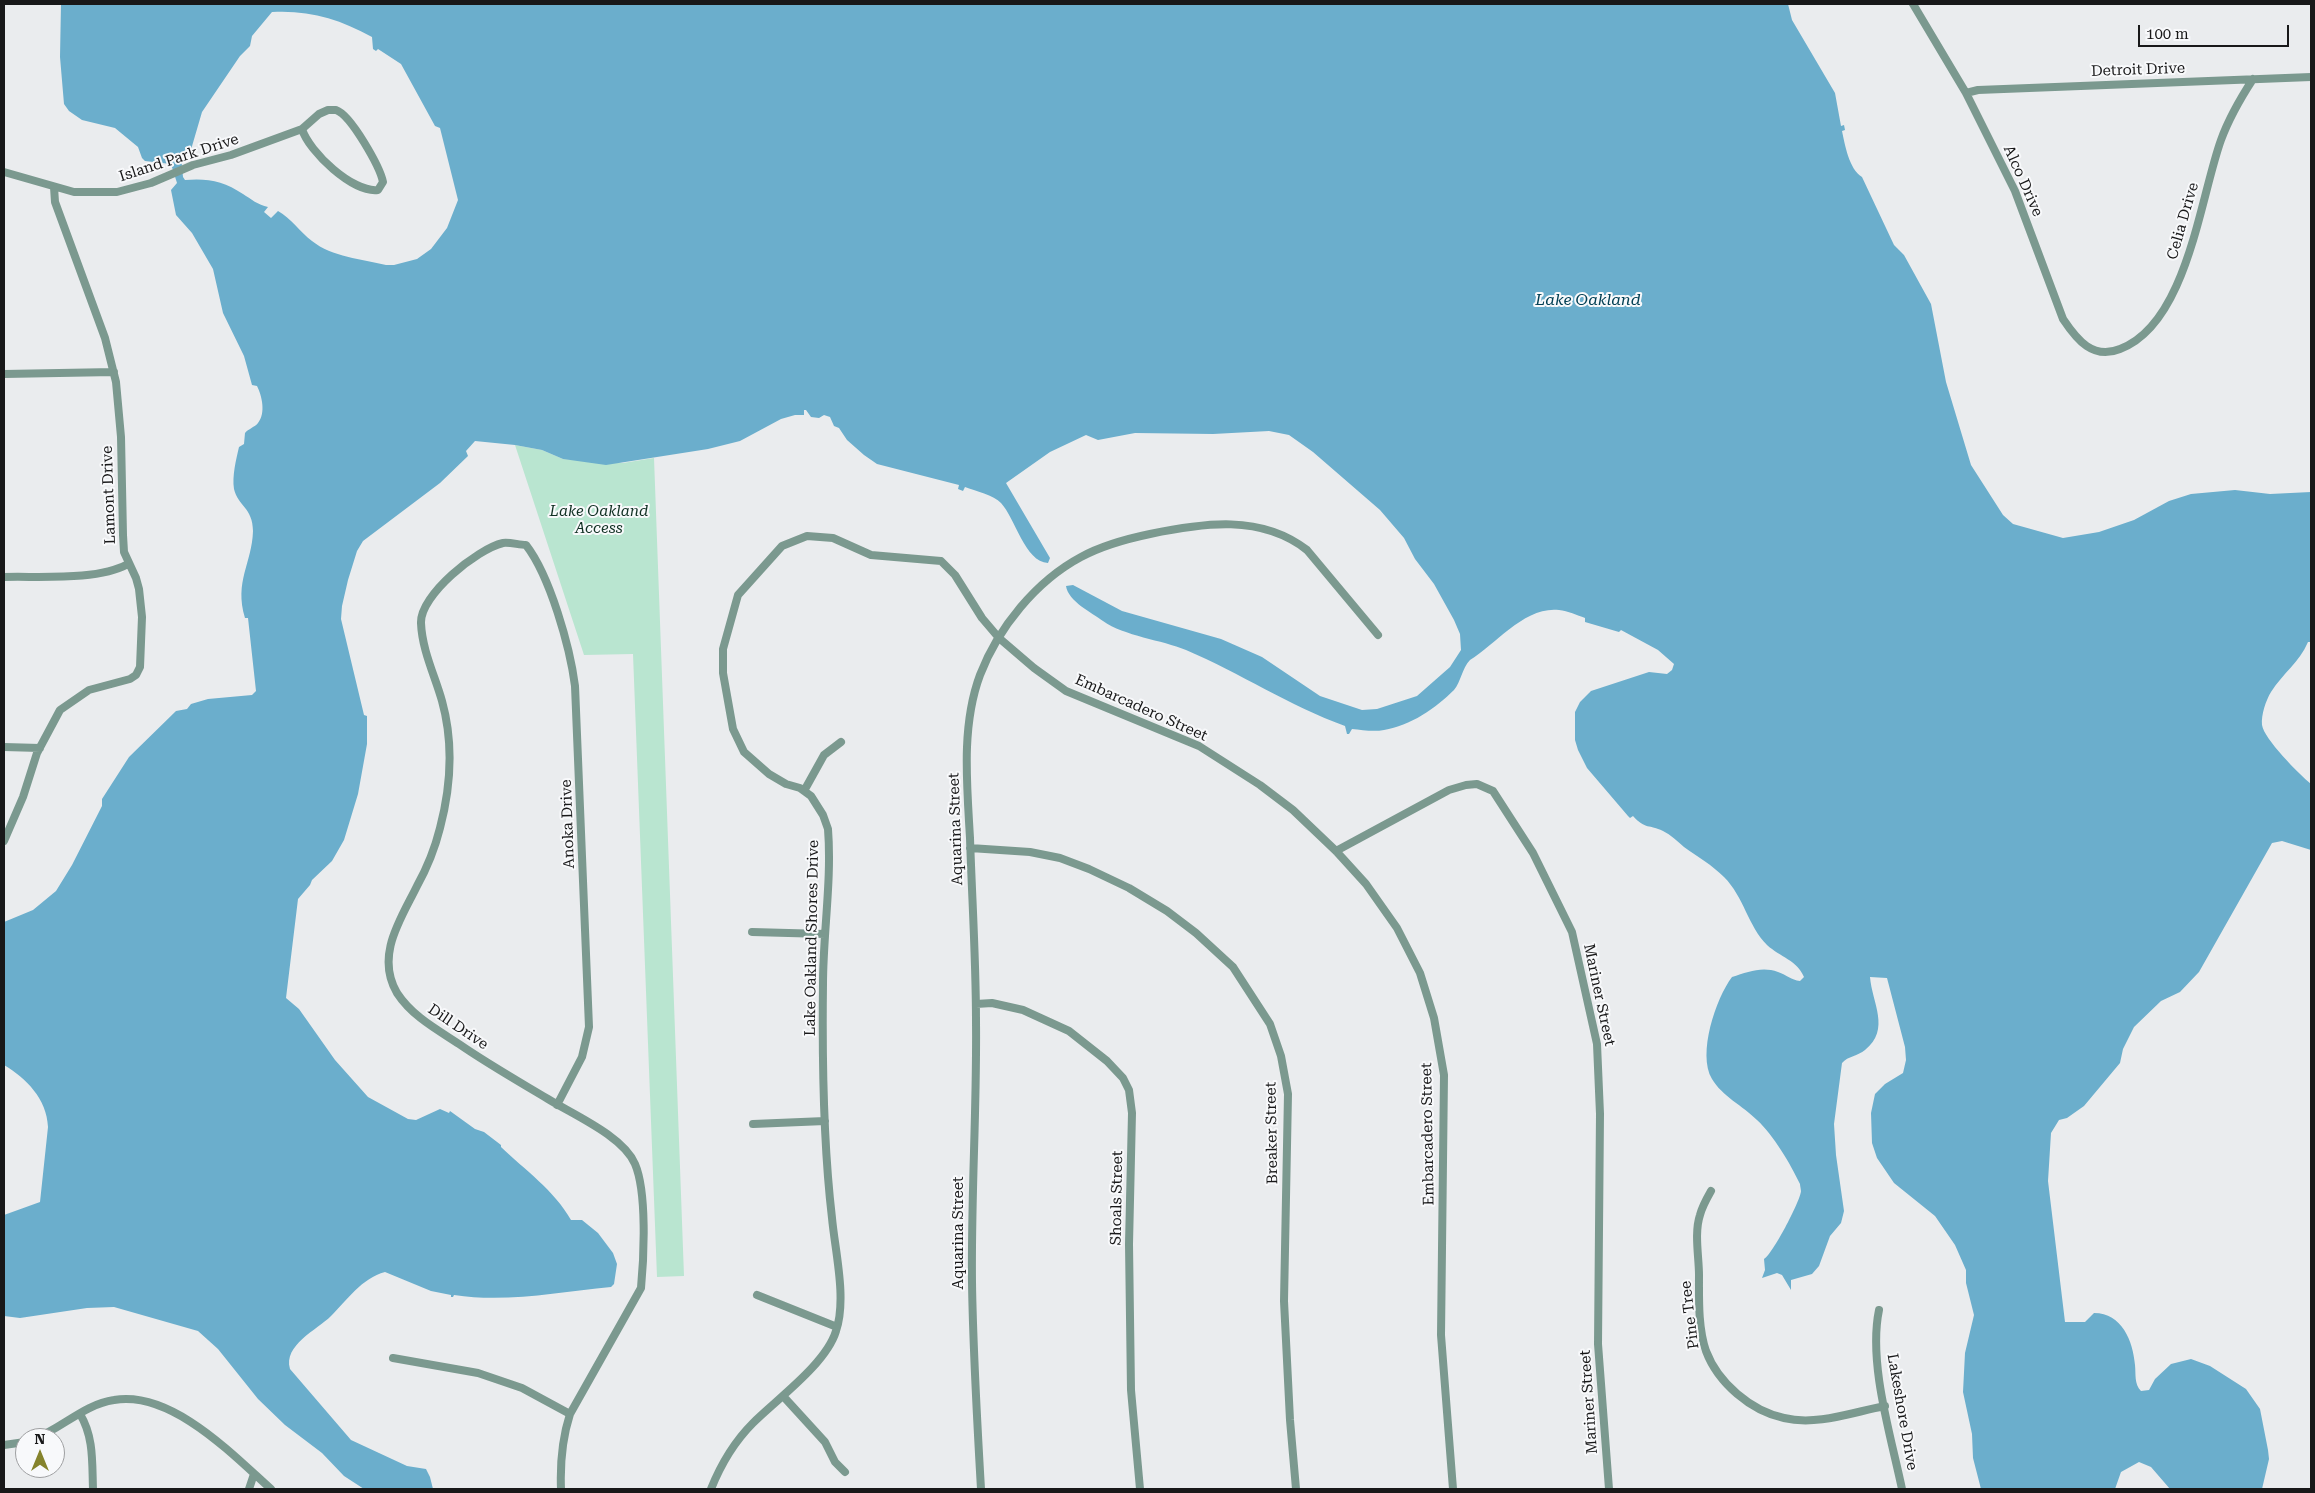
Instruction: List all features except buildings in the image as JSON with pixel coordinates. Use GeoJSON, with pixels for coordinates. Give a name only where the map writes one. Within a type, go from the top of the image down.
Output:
{"type":"FeatureCollection","features":[{"type":"Feature","properties":{"kind":"street","name":"Alco Drive"},"geometry":{"type":"LineString","coordinates":[[1913,4],[1966,93],[2015,191],[2063,319],[2085,346],[2092,350],[2106,353],[2114,352]]}},
{"type":"Feature","properties":{"kind":"street","name":"Detroit Drive"},"geometry":{"type":"LineString","coordinates":[[1966,93],[1978,90],[2311,77]]}},
{"type":"Feature","properties":{"kind":"street","name":"Celia Drive"},"geometry":{"type":"LineString","coordinates":[[2114,352],[2126,347],[2142,335],[2168,301],[2191,250],[2221,139],[2236,105],[2253,79]]}},
{"type":"Feature","properties":{"kind":"street","name":"Island Park Drive"},"geometry":{"type":"LineString","coordinates":[[4,172],[74,192],[117,192],[151,183],[170,174],[231,155],[302,129],[328,110],[336,110],[345,116],[381,172],[383,182],[378,190],[366,190],[346,179],[309,145],[302,129]]}},
{"type":"Feature","properties":{"kind":"street","name":"Lamont Drive"},"geometry":{"type":"LineString","coordinates":[[4,841],[40,748],[60,710],[89,690],[130,679],[136,675],[140,667],[142,617],[139,589],[124,552],[122,535],[120,420],[114,372],[89,293],[55,202],[54,187]]}},
{"type":"Feature","properties":{"kind":"street"},"geometry":{"type":"LineString","coordinates":[[4,374],[114,372]]}},
{"type":"Feature","properties":{"kind":"street","name":"Aquarina Street"},"geometry":{"type":"LineString","coordinates":[[981,1489],[972,1281],[976,1004],[968,784],[971,704],[981,673],[1005,627],[1044,583],[1081,557],[1118,540],[1180,528],[1238,523],[1274,530],[1300,544],[1378,635]]}},
{"type":"Feature","properties":{"kind":"street","name":"Lake Oakland Shores Drive"},"geometry":{"type":"LineString","coordinates":[[711,1489],[721,1465],[732,1447],[753,1423],[807,1373],[828,1347],[840,1315],[839,1287],[830,1206],[825,1121],[823,993],[828,829],[818,806],[804,791],[769,774],[744,752],[733,729],[723,673],[723,649],[738,595],[782,546],[807,536],[833,538],[871,555],[941,561],[955,575],[982,618],[999,638]]}},
{"type":"Feature","properties":{"kind":"street","name":"Dill Drive"},"geometry":{"type":"LineString","coordinates":[[526,546],[504,543],[487,550],[445,580],[424,607],[421,621],[424,640],[449,731],[451,766],[446,803],[435,845],[418,885],[395,928],[389,952],[389,969],[392,983],[398,994],[420,1019],[482,1060],[590,1122],[620,1145],[635,1164],[639,1178],[643,1220],[641,1288],[570,1414],[563,1436],[561,1489]]}},
{"type":"Feature","properties":{"kind":"street","name":"Anoka Drive"},"geometry":{"type":"LineString","coordinates":[[526,546],[538,560],[570,652],[579,739],[589,1027],[582,1057],[557,1104]]}},
{"type":"Feature","properties":{"kind":"street"},"geometry":{"type":"LineString","coordinates":[[4,577],[93,574],[114,571],[128,564]]}},
{"type":"Feature","properties":{"kind":"street","name":"Embarcadero Street"},"geometry":{"type":"LineString","coordinates":[[999,638],[1066,691],[1199,746],[1260,785],[1293,810],[1336,851],[1366,884],[1397,928],[1420,972],[1434,1018],[1444,1075],[1442,1335],[1452,1489]]}},
{"type":"Feature","properties":{"kind":"street"},"geometry":{"type":"LineString","coordinates":[[804,791],[824,756],[841,742]]}},
{"type":"Feature","properties":{"kind":"street"},"geometry":{"type":"LineString","coordinates":[[4,747],[40,748]]}},
{"type":"Feature","properties":{"kind":"street","name":"Mariner Street"},"geometry":{"type":"LineString","coordinates":[[1336,851],[1449,790],[1477,784],[1493,791],[1505,808],[1533,853],[1572,932],[1597,1044],[1600,1114],[1598,1344],[1610,1489]]}},
{"type":"Feature","properties":{"kind":"street","name":"Breaker Street"},"geometry":{"type":"LineString","coordinates":[[970,848],[1030,852],[1060,858],[1089,868],[1129,888],[1174,917],[1233,967],[1270,1024],[1281,1056],[1288,1094],[1284,1301],[1290,1420],[1296,1489]]}},
{"type":"Feature","properties":{"kind":"street"},"geometry":{"type":"LineString","coordinates":[[752,932],[824,934]]}},
{"type":"Feature","properties":{"kind":"street","name":"Shoals Street"},"geometry":{"type":"LineString","coordinates":[[976,1004],[992,1003],[1023,1010],[1069,1031],[1107,1061],[1123,1078],[1129,1090],[1132,1113],[1129,1244],[1131,1390],[1140,1489]]}},
{"type":"Feature","properties":{"kind":"street"},"geometry":{"type":"LineString","coordinates":[[753,1124],[825,1121]]}},
{"type":"Feature","properties":{"kind":"street","name":"Pine Tree"},"geometry":{"type":"LineString","coordinates":[[1711,1191],[1699,1216],[1699,1294],[1706,1350],[1715,1368],[1737,1394],[1753,1405],[1784,1418],[1820,1419],[1885,1406]]}},
{"type":"Feature","properties":{"kind":"street"},"geometry":{"type":"LineString","coordinates":[[757,1295],[837,1327]]}},
{"type":"Feature","properties":{"kind":"street","name":"Lakeshore Drive"},"geometry":{"type":"LineString","coordinates":[[1879,1310],[1876,1325],[1876,1349],[1885,1406],[1902,1489]]}},
{"type":"Feature","properties":{"kind":"street"},"geometry":{"type":"LineString","coordinates":[[393,1358],[485,1375],[522,1388],[570,1414]]}},
{"type":"Feature","properties":{"kind":"street"},"geometry":{"type":"LineString","coordinates":[[783,1396],[825,1442],[835,1462],[845,1472]]}},
{"type":"Feature","properties":{"kind":"street"},"geometry":{"type":"LineString","coordinates":[[54,1428],[98,1404],[114,1399],[132,1399],[151,1403],[173,1412],[210,1435],[271,1489]]}},
{"type":"Feature","properties":{"kind":"street"},"geometry":{"type":"LineString","coordinates":[[80,1414],[88,1427],[91,1443],[93,1489]]}},
{"type":"Feature","properties":{"kind":"street"},"geometry":{"type":"LineString","coordinates":[[250,1489],[254,1474]]}},
{"type":"Feature","properties":{"kind":"green space","name":"Lake Oakland Access"},"geometry":{"type":"Polygon","coordinates":[[[515,445],[542,450],[563,459],[623,463],[654,458],[684,1276],[657,1277],[633,654],[584,655],[515,445]]]}},
{"type":"Feature","properties":{"kind":"water","name":"Lake Oakland"},"geometry":{"type":"Polygon","coordinates":[[[61,4],[1788,4],[1792,20],[1835,93],[1841,126],[1844,125],[1845,130],[1842,131],[1846,150],[1851,163],[1862,177],[1894,245],[1904,255],[1931,304],[1946,382],[1971,465],[2003,515],[2013,524],[2063,538],[2099,532],[2134,520],[2169,501],[2191,494],[2235,490],[2270,494],[2311,492],[2311,642],[2308,642],[2296,662],[2271,692],[2264,708],[2262,725],[2275,747],[2311,784],[2311,850],[2282,841],[2272,843],[2199,972],[2180,992],[2161,1001],[2134,1027],[2123,1049],[2120,1063],[2084,1106],[2067,1118],[2059,1120],[2051,1133],[2048,1181],[2065,1322],[2085,1322],[2094,1313],[2104,1314],[2119,1323],[2129,1338],[2132,1347],[2136,1382],[2141,1391],[2149,1390],[2155,1379],[2171,1364],[2191,1359],[2210,1366],[2246,1389],[2260,1409],[2268,1450],[2269,1459],[2262,1489],[2170,1489],[2151,1467],[2139,1462],[2121,1472],[2115,1489],[1981,1489],[1973,1458],[1972,1434],[1963,1392],[1965,1353],[1974,1315],[1966,1283],[1966,1270],[1955,1245],[1935,1216],[1894,1183],[1877,1158],[1872,1143],[1871,1113],[1875,1094],[1885,1084],[1903,1073],[1906,1060],[1905,1047],[1887,978],[1870,977],[1879,1025],[1873,1042],[1865,1050],[1842,1063],[1834,1124],[1836,1155],[1844,1211],[1841,1223],[1830,1236],[1819,1266],[1812,1274],[1791,1280],[1791,1290],[1782,1275],[1777,1273],[1762,1278],[1765,1270],[1764,1259],[1779,1239],[1791,1216],[1801,1191],[1800,1184],[1786,1159],[1763,1126],[1721,1091],[1712,1079],[1708,1068],[1707,1055],[1710,1026],[1720,998],[1732,977],[1755,970],[1772,970],[1800,981],[1804,977],[1801,971],[1788,959],[1767,945],[1755,929],[1731,885],[1724,877],[1674,838],[1658,829],[1645,825],[1633,816],[1630,818],[1628,816],[1587,768],[1575,740],[1575,712],[1580,702],[1591,691],[1649,672],[1667,674],[1672,670],[1674,664],[1658,650],[1621,630],[1619,632],[1585,622],[1585,618],[1566,611],[1546,610],[1523,620],[1470,660],[1454,690],[1422,715],[1394,728],[1376,731],[1352,729],[1347,734],[1345,726],[1305,709],[1206,659],[1176,646],[1132,634],[1112,626],[1081,606],[1071,597],[1066,586],[1073,585],[1122,611],[1221,639],[1262,657],[1320,696],[1362,710],[1377,709],[1417,696],[1450,667],[1461,650],[1460,634],[1434,584],[1415,559],[1404,538],[1380,510],[1313,452],[1289,435],[1269,431],[1213,434],[1135,433],[1098,440],[1086,435],[1050,452],[1006,483],[1050,558],[1048,563],[1040,561],[1027,548],[1006,510],[998,500],[965,487],[963,491],[958,489],[959,485],[877,464],[847,440],[839,428],[834,426],[830,417],[824,415],[819,418],[811,417],[806,410],[804,410],[804,415],[795,415],[781,419],[740,441],[708,449],[606,465],[563,459],[542,450],[515,445],[475,441],[466,451],[468,456],[440,483],[363,541],[357,551],[348,580],[341,619],[364,715],[367,716],[367,744],[358,794],[344,840],[332,861],[312,880],[298,899],[286,998],[299,1009],[335,1060],[368,1097],[408,1119],[416,1120],[440,1109],[449,1113],[450,1111],[501,1145],[548,1190],[571,1220],[582,1220],[598,1233],[613,1253],[617,1264],[614,1284],[611,1287],[532,1296],[493,1298],[454,1295],[451,1297],[451,1295],[431,1291],[385,1272],[362,1284],[331,1316],[296,1345],[289,1360],[290,1369],[351,1440],[407,1466],[426,1469],[433,1489],[364,1489],[344,1476],[322,1453],[285,1425],[258,1399],[218,1349],[198,1331],[114,1307],[87,1308],[20,1318],[4,1316],[4,1215],[40,1202],[48,1127],[44,1107],[34,1090],[20,1076],[4,1065],[4,922],[33,910],[56,891],[72,865],[102,806],[102,799],[129,757],[176,711],[187,709],[191,704],[208,699],[252,695],[256,691],[248,618],[245,618],[241,593],[253,531],[251,517],[236,495],[234,479],[239,447],[244,444],[245,433],[258,423],[262,414],[260,395],[257,386],[252,385],[244,356],[223,313],[213,269],[192,233],[176,215],[171,190],[177,183],[171,164],[145,161],[138,147],[115,128],[82,120],[69,111],[64,104],[60,57],[61,4]],[[272,12],[252,36],[250,46],[240,56],[202,112],[190,153],[181,156],[183,177],[185,180],[208,180],[229,186],[268,207],[264,212],[271,218],[278,211],[312,241],[329,251],[386,265],[394,265],[417,259],[431,249],[447,228],[458,200],[440,128],[435,126],[401,64],[378,49],[376,51],[373,49],[372,37],[348,25],[324,17],[272,12]]]}}]}
